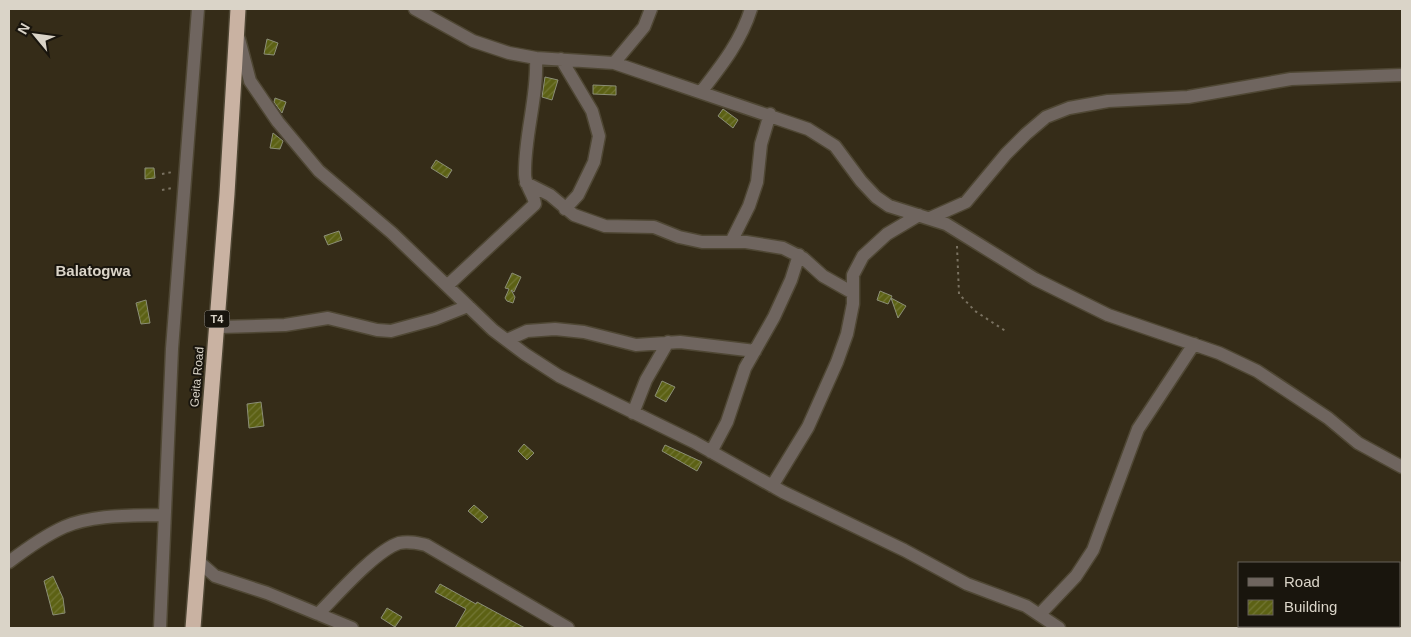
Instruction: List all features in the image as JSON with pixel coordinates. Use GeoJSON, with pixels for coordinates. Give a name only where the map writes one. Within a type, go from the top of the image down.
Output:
{"type":"FeatureCollection","features":[{"type":"Feature","properties":{"kind":"highway","name":"Geita Road"},"geometry":{"type":"LineString","coordinates":[[193,628],[217,322],[238,9]]}},
{"type":"Feature","properties":{"kind":"street"},"geometry":{"type":"LineString","coordinates":[[160,628],[176,299],[198,9]]}},
{"type":"Feature","properties":{"kind":"street"},"geometry":{"type":"LineString","coordinates":[[415,9],[473,41],[509,53],[536,58],[614,63],[770,114],[808,129],[835,146],[876,198],[889,206],[925,217],[956,231],[1035,279],[1078,302],[1116,318],[1194,344],[1257,371],[1328,418],[1358,443],[1402,467]]}},
{"type":"Feature","properties":{"kind":"street"},"geometry":{"type":"LineString","coordinates":[[614,63],[644,27],[651,9]]}},
{"type":"Feature","properties":{"kind":"street"},"geometry":{"type":"LineString","coordinates":[[701,92],[731,53],[745,29],[751,9]]}},
{"type":"Feature","properties":{"kind":"street"},"geometry":{"type":"LineString","coordinates":[[237,32],[250,81],[278,122],[319,171],[392,233],[468,306],[507,340],[559,376],[711,452],[772,486],[904,550],[967,584],[1026,606],[1059,628]]}},
{"type":"Feature","properties":{"kind":"street"},"geometry":{"type":"LineString","coordinates":[[448,285],[535,204],[526,183],[525,168],[536,80],[536,58]]}},
{"type":"Feature","properties":{"kind":"street"},"geometry":{"type":"LineString","coordinates":[[561,59],[592,111],[599,136],[594,162],[578,195],[565,208]]}},
{"type":"Feature","properties":{"kind":"street"},"geometry":{"type":"LineString","coordinates":[[772,486],[808,427],[837,362],[847,334],[853,293],[852,276],[863,256],[887,234],[966,202],[1006,154],[1046,117],[1069,108],[1108,101],[1188,97],[1291,79],[1402,75]]}},
{"type":"Feature","properties":{"kind":"street"},"geometry":{"type":"LineString","coordinates":[[731,242],[747,210],[757,182],[761,144],[770,114]]}},
{"type":"Feature","properties":{"kind":"street"},"geometry":{"type":"LineString","coordinates":[[526,183],[550,195],[574,215],[605,226],[623,228],[654,227],[679,237],[702,242],[731,242],[783,248],[799,255],[822,276],[853,293]]}},
{"type":"Feature","properties":{"kind":"street"},"geometry":{"type":"LineString","coordinates":[[711,452],[728,422],[740,380],[778,308],[799,255]]}},
{"type":"Feature","properties":{"kind":"street"},"geometry":{"type":"LineString","coordinates":[[217,322],[220,327],[285,325],[328,318],[378,330],[391,331],[435,319],[468,306]]}},
{"type":"Feature","properties":{"kind":"street"},"geometry":{"type":"LineString","coordinates":[[507,340],[527,331],[555,330],[584,332],[636,345],[668,342],[755,351]]}},
{"type":"Feature","properties":{"kind":"street"},"geometry":{"type":"LineString","coordinates":[[633,413],[646,380],[668,342]]}},
{"type":"Feature","properties":{"kind":"street"},"geometry":{"type":"LineString","coordinates":[[1040,614],[1076,576],[1093,550],[1138,429],[1194,344]]}},
{"type":"Feature","properties":{"kind":"street"},"geometry":{"type":"LineString","coordinates":[[9,562],[31,545],[65,526],[120,516],[164,515]]}},
{"type":"Feature","properties":{"kind":"street"},"geometry":{"type":"LineString","coordinates":[[318,614],[382,553],[398,544],[413,542],[426,545],[568,628]]}},
{"type":"Feature","properties":{"kind":"street"},"geometry":{"type":"LineString","coordinates":[[197,560],[215,576],[352,628]]}},
{"type":"Feature","properties":{"kind":"path"},"geometry":{"type":"LineString","coordinates":[[956,231],[959,294],[975,311],[1007,332]]}},
{"type":"Feature","properties":{"kind":"building"},"geometry":{"type":"Polygon","coordinates":[[[267,39],[278,43],[274,55],[264,54],[267,39]]]}},
{"type":"Feature","properties":{"kind":"building"},"geometry":{"type":"Polygon","coordinates":[[[545,77],[558,80],[552,100],[542,97],[545,77]]]}},
{"type":"Feature","properties":{"kind":"building"},"geometry":{"type":"Polygon","coordinates":[[[593,85],[616,86],[616,95],[593,94],[593,85]]]}},
{"type":"Feature","properties":{"kind":"building"},"geometry":{"type":"Polygon","coordinates":[[[275,98],[286,102],[282,113],[274,102],[275,98]]]}},
{"type":"Feature","properties":{"kind":"building"},"geometry":{"type":"Polygon","coordinates":[[[723,109],[738,120],[733,128],[718,116],[723,109]]]}},
{"type":"Feature","properties":{"kind":"building"},"geometry":{"type":"Polygon","coordinates":[[[273,133],[283,141],[280,149],[270,148],[273,133]]]}},
{"type":"Feature","properties":{"kind":"building"},"geometry":{"type":"Polygon","coordinates":[[[436,160],[452,170],[447,178],[431,168],[436,160]]]}},
{"type":"Feature","properties":{"kind":"building"},"geometry":{"type":"Polygon","coordinates":[[[145,168],[154,168],[155,178],[145,179],[145,168]]]}},
{"type":"Feature","properties":{"kind":"building"},"geometry":{"type":"Polygon","coordinates":[[[339,231],[342,240],[328,245],[324,236],[339,231]]]}},
{"type":"Feature","properties":{"kind":"building"},"geometry":{"type":"Polygon","coordinates":[[[512,273],[521,277],[514,292],[511,290],[515,297],[513,303],[505,298],[509,289],[505,288],[512,273]]]}},
{"type":"Feature","properties":{"kind":"building"},"geometry":{"type":"Polygon","coordinates":[[[880,291],[892,296],[888,304],[877,300],[880,291]]]}},
{"type":"Feature","properties":{"kind":"building"},"geometry":{"type":"Polygon","coordinates":[[[891,298],[906,306],[898,318],[891,298]]]}},
{"type":"Feature","properties":{"kind":"building"},"geometry":{"type":"Polygon","coordinates":[[[146,300],[150,323],[141,324],[136,303],[146,300]]]}},
{"type":"Feature","properties":{"kind":"building"},"geometry":{"type":"Polygon","coordinates":[[[662,381],[675,387],[666,402],[655,396],[662,381]]]}},
{"type":"Feature","properties":{"kind":"building"},"geometry":{"type":"Polygon","coordinates":[[[261,402],[264,426],[249,428],[247,404],[261,402]]]}},
{"type":"Feature","properties":{"kind":"building"},"geometry":{"type":"Polygon","coordinates":[[[524,444],[534,453],[527,460],[518,451],[524,444]]]}},
{"type":"Feature","properties":{"kind":"building"},"geometry":{"type":"Polygon","coordinates":[[[665,445],[702,462],[697,471],[662,451],[665,445]]]}},
{"type":"Feature","properties":{"kind":"building"},"geometry":{"type":"Polygon","coordinates":[[[474,505],[488,517],[482,523],[468,511],[474,505]]]}},
{"type":"Feature","properties":{"kind":"building"},"geometry":{"type":"Polygon","coordinates":[[[53,576],[63,598],[65,613],[53,615],[44,581],[53,576]]]}},
{"type":"Feature","properties":{"kind":"building"},"geometry":{"type":"Polygon","coordinates":[[[440,584],[525,628],[455,628],[466,609],[435,592],[440,584]]]}},
{"type":"Feature","properties":{"kind":"building"},"geometry":{"type":"Polygon","coordinates":[[[387,608],[402,617],[395,627],[381,618],[387,608]]]}},
{"type":"Feature","properties":{"kind":"district","name":"Balatogwa"},"geometry":{"type":"Point","coordinates":[93,271]}}]}
